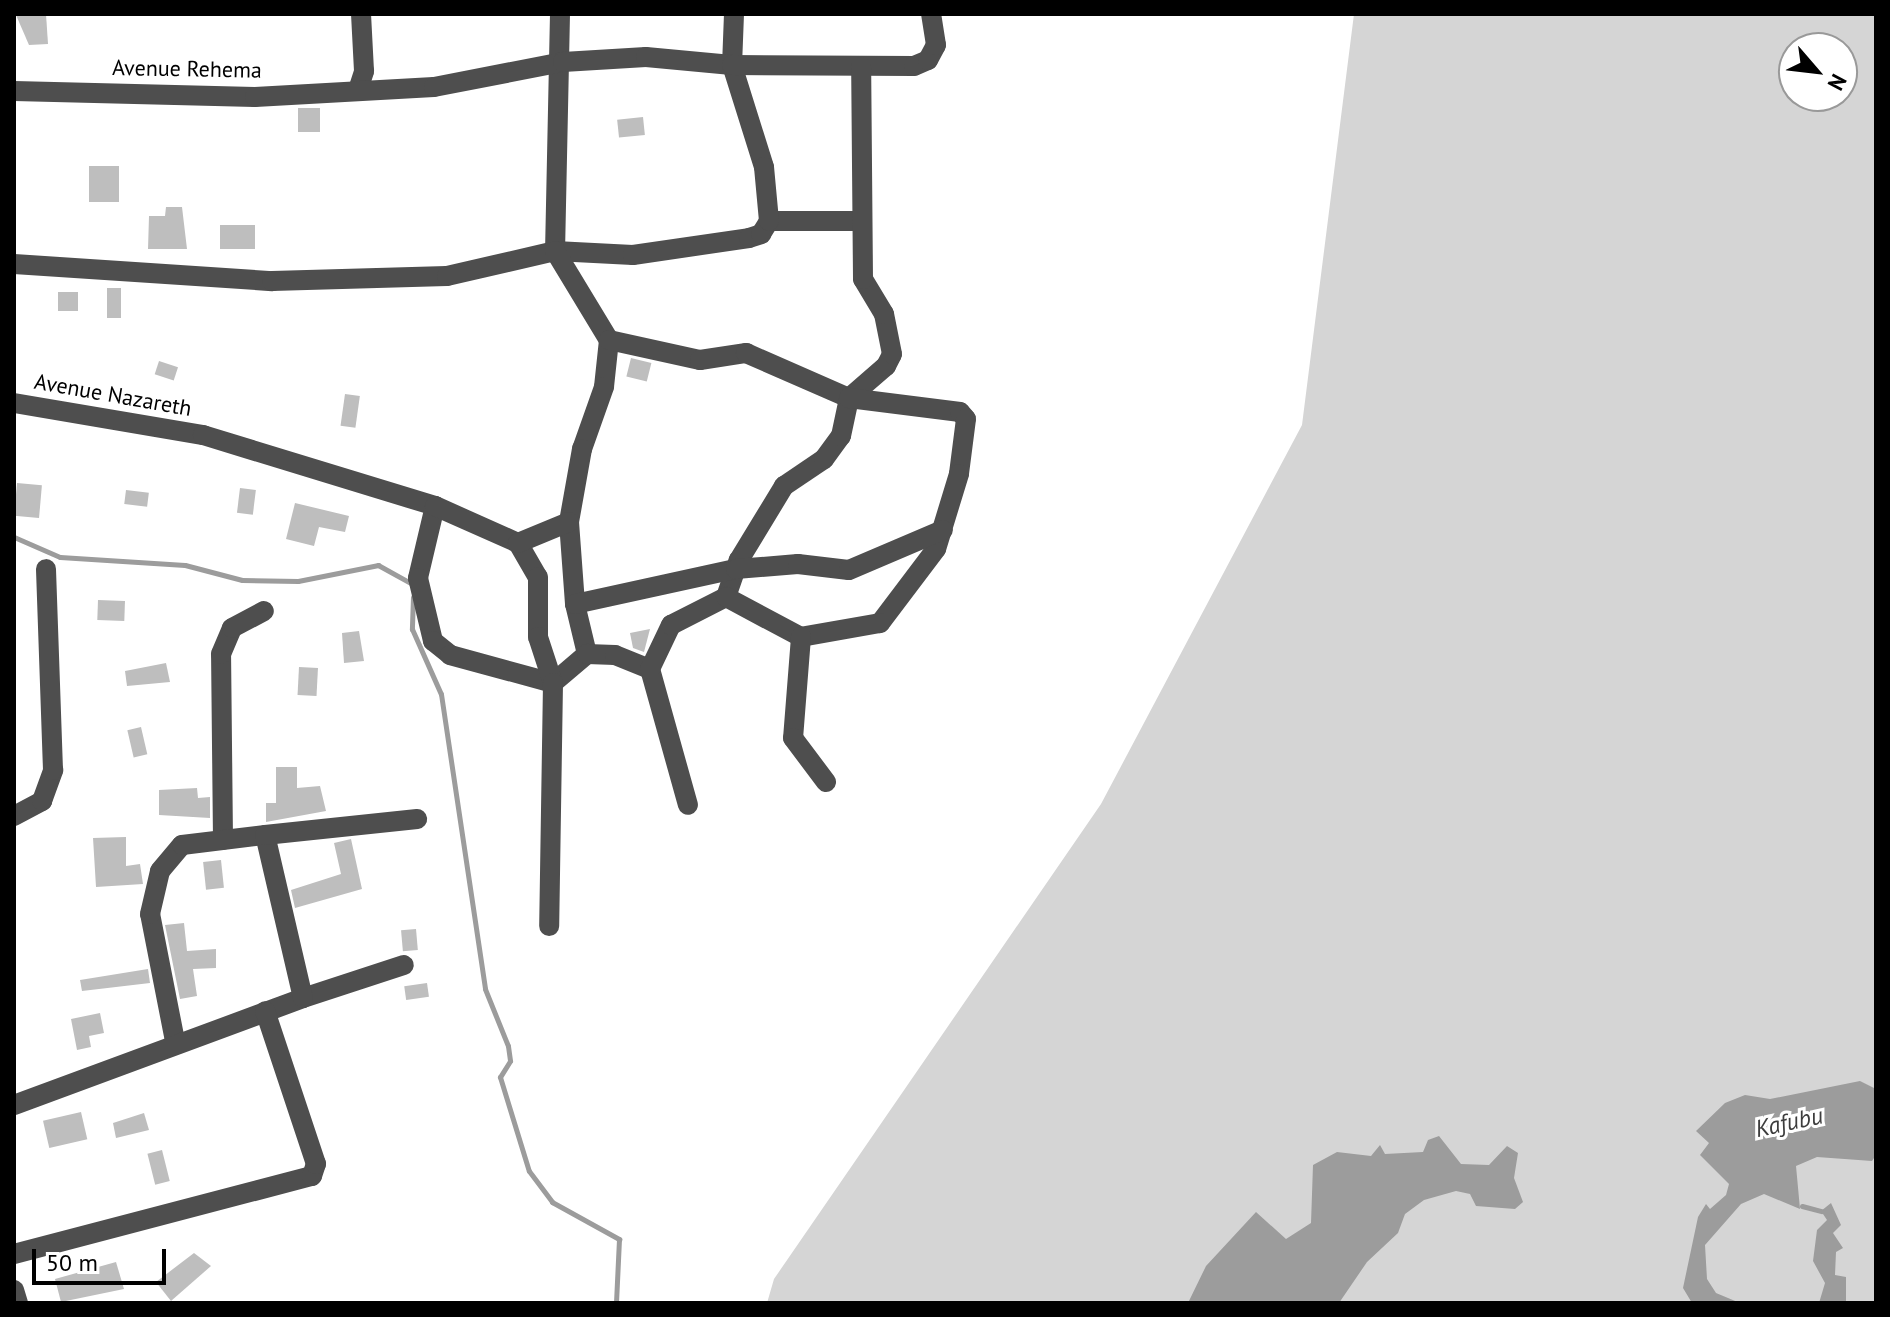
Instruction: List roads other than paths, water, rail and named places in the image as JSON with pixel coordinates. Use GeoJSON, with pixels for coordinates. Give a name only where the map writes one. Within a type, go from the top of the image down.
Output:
{"type":"FeatureCollection","features":[{"type":"Feature","properties":{"kind":"street"},"geometry":{"type":"LineString","coordinates":[[358,90],[364,71],[361,14]]}},
{"type":"Feature","properties":{"kind":"street"},"geometry":{"type":"LineString","coordinates":[[560,14],[563,62],[555,251],[609,340],[604,387],[585,438],[569,522],[575,604],[587,654]]}},
{"type":"Feature","properties":{"kind":"street"},"geometry":{"type":"LineString","coordinates":[[14,264],[272,281],[447,276],[555,251],[633,255],[761,234],[769,221],[764,167],[732,65],[734,14]]}},
{"type":"Feature","properties":{"kind":"street","name":"Avenue Rehema"},"geometry":{"type":"LineString","coordinates":[[14,91],[255,97],[478,82],[563,62],[646,57],[732,65],[861,67],[928,60],[936,45],[931,14]]}},
{"type":"Feature","properties":{"kind":"street"},"geometry":{"type":"LineString","coordinates":[[688,805],[650,669],[671,625],[726,597],[736,569],[784,486],[834,447],[849,398],[892,354],[884,314],[863,279],[861,67]]}},
{"type":"Feature","properties":{"kind":"street"},"geometry":{"type":"LineString","coordinates":[[769,221],[861,221]]}},
{"type":"Feature","properties":{"kind":"street"},"geometry":{"type":"LineString","coordinates":[[609,340],[700,360],[746,353],[849,398],[951,406],[966,419],[943,530],[936,549],[880,623],[868,630],[801,637],[726,597]]}},
{"type":"Feature","properties":{"kind":"street","name":"Avenue Nazareth"},"geometry":{"type":"LineString","coordinates":[[14,403],[203,435],[435,506],[518,543]]}},
{"type":"Feature","properties":{"kind":"street"},"geometry":{"type":"LineString","coordinates":[[435,506],[418,578],[433,641],[450,655],[553,683]]}},
{"type":"Feature","properties":{"kind":"street"},"geometry":{"type":"LineString","coordinates":[[549,926],[553,683],[538,637],[538,577],[518,543],[569,522]]}},
{"type":"Feature","properties":{"kind":"street"},"geometry":{"type":"LineString","coordinates":[[575,604],[736,569],[798,564],[849,570],[943,530]]}},
{"type":"Feature","properties":{"kind":"street"},"geometry":{"type":"LineString","coordinates":[[14,816],[42,801],[53,770],[46,569]]}},
{"type":"Feature","properties":{"kind":"street"},"geometry":{"type":"LineString","coordinates":[[223,840],[221,654],[232,628],[264,611]]}},
{"type":"Feature","properties":{"kind":"street"},"geometry":{"type":"LineString","coordinates":[[801,637],[793,738],[826,782]]}},
{"type":"Feature","properties":{"kind":"street"},"geometry":{"type":"LineString","coordinates":[[553,683],[587,654],[615,655],[650,669]]}},
{"type":"Feature","properties":{"kind":"street"},"geometry":{"type":"LineString","coordinates":[[175,1041],[149,899],[160,871],[182,845],[417,819]]}},
{"type":"Feature","properties":{"kind":"street"},"geometry":{"type":"LineString","coordinates":[[265,835],[303,998]]}},
{"type":"Feature","properties":{"kind":"street"},"geometry":{"type":"LineString","coordinates":[[14,1105],[175,1041],[404,965]]}},
{"type":"Feature","properties":{"kind":"street"},"geometry":{"type":"LineString","coordinates":[[14,1254],[312,1176],[316,1164],[265,1011]]}},
{"type":"Feature","properties":{"kind":"street"},"geometry":{"type":"LineString","coordinates":[[14,1290],[18,1303]]}},
{"type":"Feature","properties":{"kind":"water","name":"Kafubu"},"geometry":{"type":"Polygon","coordinates":[[[1860,1081],[1876,1089],[1876,1155],[1872,1161],[1817,1157],[1796,1166],[1800,1209],[1764,1194],[1741,1204],[1705,1245],[1707,1279],[1716,1293],[1740,1303],[1692,1303],[1683,1288],[1698,1217],[1706,1204],[1710,1209],[1726,1195],[1729,1184],[1700,1155],[1709,1143],[1696,1131],[1725,1103],[1745,1095],[1770,1099],[1860,1081]]]}},
{"type":"Feature","properties":{"kind":"water"},"geometry":{"type":"Polygon","coordinates":[[[1439,1136],[1461,1164],[1489,1165],[1507,1146],[1518,1153],[1514,1178],[1523,1202],[1515,1209],[1476,1206],[1470,1194],[1456,1191],[1424,1200],[1405,1214],[1398,1233],[1367,1262],[1339,1303],[1188,1303],[1206,1266],[1256,1212],[1286,1239],[1311,1223],[1313,1165],[1337,1152],[1371,1156],[1380,1145],[1385,1154],[1423,1152],[1428,1140],[1439,1136]]]}},
{"type":"Feature","properties":{"kind":"water"},"geometry":{"type":"Polygon","coordinates":[[[1831,1203],[1841,1225],[1833,1233],[1843,1248],[1836,1252],[1835,1275],[1846,1277],[1846,1303],[1819,1303],[1825,1283],[1813,1261],[1817,1230],[1827,1220],[1821,1211],[1831,1203]]]}},
{"type":"Feature","properties":{"kind":"waterway"},"geometry":{"type":"LineString","coordinates":[[14,537],[60,557],[185,565],[242,580],[298,581],[378,565],[412,584]]}},
{"type":"Feature","properties":{"kind":"waterway"},"geometry":{"type":"LineString","coordinates":[[413,597],[412,629],[441,694],[485,989],[508,1046],[510,1061],[500,1077],[529,1171],[552,1202],[619,1239],[616,1303]]}},
{"type":"Feature","properties":{"kind":"waterway"},"geometry":{"type":"LineString","coordinates":[[1802,1206],[1821,1211]]}}]}
